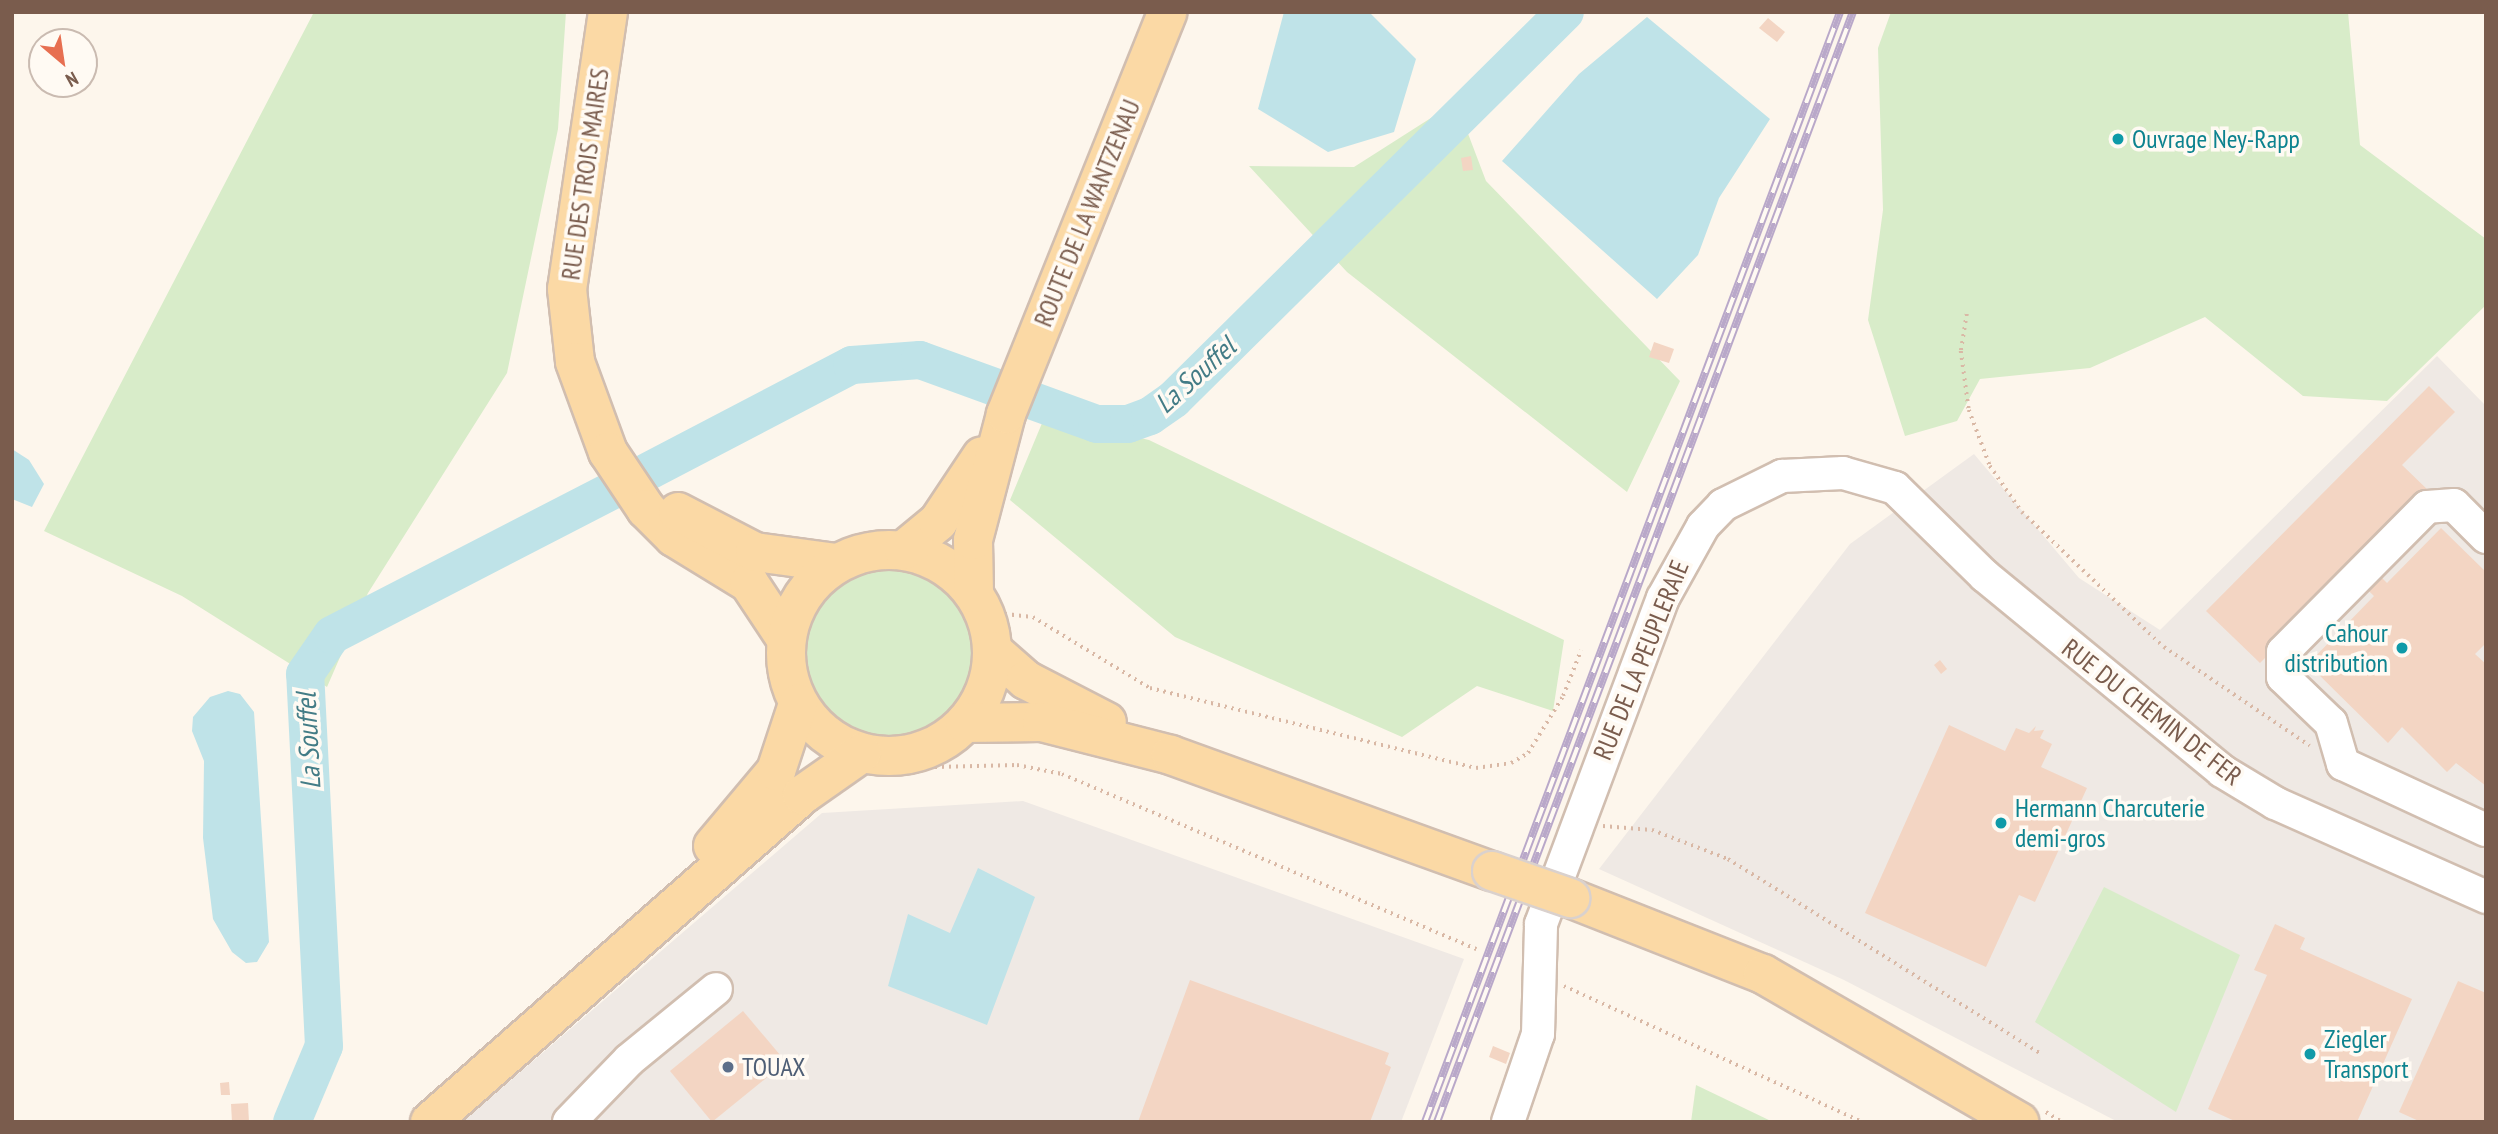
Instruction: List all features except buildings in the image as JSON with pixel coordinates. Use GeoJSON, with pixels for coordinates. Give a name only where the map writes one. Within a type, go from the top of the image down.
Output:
{"type":"FeatureCollection","features":[{"type":"Feature","properties":{"kind":"main road","name":"RUE DES TROIS MAIRES"},"geometry":{"type":"LineString","coordinates":[[608,12],[567,289],[575,362],[594,422],[659,525],[749,583],[786,639]]}},
{"type":"Feature","properties":{"kind":"main road","name":"ROUTE DE LA WANTZENAU"},"geometry":{"type":"LineString","coordinates":[[974,593],[973,540],[1011,400],[1168,12]]}},
{"type":"Feature","properties":{"kind":"main road","name":"ROUTE DE LA WANTZENAU"},"geometry":{"type":"LineString","coordinates":[[904,550],[956,499],[1011,400]]}},
{"type":"Feature","properties":{"kind":"main road"},"geometry":{"type":"LineString","coordinates":[[635,489],[755,552],[836,563]]}},
{"type":"Feature","properties":{"kind":"main road"},"geometry":{"type":"LineString","coordinates":[[904,550],[955,573],[974,593],[993,651],[990,677],[965,723],[929,749],[862,753],[825,736],[798,704],[787,673],[786,639],[802,595],[836,563],[869,552],[904,550]]}},
{"type":"Feature","properties":{"kind":"main road"},"geometry":{"type":"LineString","coordinates":[[993,651],[1046,691],[1171,755]]}},
{"type":"Feature","properties":{"kind":"main road"},"geometry":{"type":"LineString","coordinates":[[546,1018],[762,792],[785,754],[798,704]]}},
{"type":"Feature","properties":{"kind":"main road"},"geometry":{"type":"LineString","coordinates":[[965,723],[1042,722],[1171,755],[1570,898],[1763,974],[2019,1122]]}},
{"type":"Feature","properties":{"kind":"main road"},"geometry":{"type":"LineString","coordinates":[[430,1122],[802,795],[862,753]]}},
{"type":"Feature","properties":{"kind":"street","name":"RUE DE LA PEUPLERAIE"},"geometry":{"type":"LineString","coordinates":[[1508,1122],[1538,1034],[1541,924],[1663,598],[1686,550],[1723,505],[1801,472],[1872,479],[1916,503],[1985,576]]}},
{"type":"Feature","properties":{"kind":"street"},"geometry":{"type":"LineString","coordinates":[[2486,537],[2454,505],[2427,507],[2283,652],[2283,677],[2330,723],[2343,764],[2486,830]]}},
{"type":"Feature","properties":{"kind":"street","name":"RUE DU CHEMIN DE FER"},"geometry":{"type":"LineString","coordinates":[[1985,576],[2222,771],[2275,803],[2486,897]]}},
{"type":"Feature","properties":{"kind":"street"},"geometry":{"type":"LineString","coordinates":[[569,1122],[629,1060],[716,989]]}},
{"type":"Feature","properties":{"kind":"path"},"geometry":{"type":"LineString","coordinates":[[1579,14],[1587,12]]}},
{"type":"Feature","properties":{"kind":"path"},"geometry":{"type":"LineString","coordinates":[[1967,314],[1961,351],[1969,410],[1990,466],[2022,512],[2164,647],[2258,715],[2343,764]]}},
{"type":"Feature","properties":{"kind":"path"},"geometry":{"type":"LineString","coordinates":[[1004,614],[1032,617],[1150,688],[1476,768],[1511,763],[1528,753],[1563,696],[1581,650]]}},
{"type":"Feature","properties":{"kind":"path"},"geometry":{"type":"LineString","coordinates":[[935,767],[1017,765],[1062,774],[1477,950]]}},
{"type":"Feature","properties":{"kind":"path"},"geometry":{"type":"LineString","coordinates":[[1577,825],[1652,830],[1728,859],[2040,1053]]}},
{"type":"Feature","properties":{"kind":"path"},"geometry":{"type":"LineString","coordinates":[[1539,975],[1863,1122]]}},
{"type":"Feature","properties":{"kind":"shaded area"},"geometry":{"type":"Polygon","coordinates":[[[2437,356],[2486,406],[2486,1122],[2118,1122],[1844,980],[1599,869],[1850,544],[1974,454],[2079,578],[2160,630],[2437,356]]]}},
{"type":"Feature","properties":{"kind":"shaded area"},"geometry":{"type":"Polygon","coordinates":[[[1023,801],[1464,959],[1401,1122],[462,1122],[822,813],[1023,801]]]}},
{"type":"Feature","properties":{"kind":"green space"},"geometry":{"type":"Polygon","coordinates":[[[314,12],[566,12],[558,129],[507,373],[368,593],[327,687],[182,596],[44,531],[314,12]]]}},
{"type":"Feature","properties":{"kind":"green space"},"geometry":{"type":"Polygon","coordinates":[[[1891,12],[2348,12],[2360,145],[2486,239],[2486,305],[2387,401],[2303,396],[2205,317],[2090,368],[1980,379],[1957,421],[1905,436],[1868,320],[1883,210],[1878,48],[1891,12]]]}},
{"type":"Feature","properties":{"kind":"green space"},"geometry":{"type":"Polygon","coordinates":[[[1456,102],[1486,181],[1680,381],[1627,492],[1347,272],[1249,166],[1354,167],[1456,102]]]}},
{"type":"Feature","properties":{"kind":"green space"},"geometry":{"type":"Polygon","coordinates":[[[1045,416],[1149,440],[1564,640],[1553,711],[1477,686],[1402,737],[1175,637],[1010,500],[1045,416]]]}},
{"type":"Feature","properties":{"kind":"green space"},"geometry":{"type":"Polygon","coordinates":[[[889,560],[907,561],[924,567],[940,575],[954,587],[966,601],[974,617],[980,634],[980,670],[974,687],[966,703],[954,717],[940,729],[924,737],[907,743],[889,744],[871,743],[854,737],[838,729],[824,717],[812,703],[804,687],[798,670],[797,652],[798,634],[804,617],[812,601],[824,587],[838,575],[854,567],[871,561],[889,560]]]}},
{"type":"Feature","properties":{"kind":"green space"},"geometry":{"type":"Polygon","coordinates":[[[2104,887],[2240,955],[2176,1112],[2035,1022],[2104,887]]]}},
{"type":"Feature","properties":{"kind":"green space"},"geometry":{"type":"Polygon","coordinates":[[[1696,1085],[1773,1122],[1691,1122],[1696,1085]]]}},
{"type":"Feature","properties":{"kind":"water"},"geometry":{"type":"Polygon","coordinates":[[[1284,12],[1369,12],[1416,59],[1394,132],[1328,152],[1258,109],[1284,12]]]}},
{"type":"Feature","properties":{"kind":"water"},"geometry":{"type":"Polygon","coordinates":[[[1647,17],[1770,119],[1719,198],[1698,255],[1657,299],[1502,161],[1579,74],[1647,17]]]}},
{"type":"Feature","properties":{"kind":"water"},"geometry":{"type":"Polygon","coordinates":[[[12,449],[29,460],[44,484],[32,507],[12,499],[12,449]]]}},
{"type":"Feature","properties":{"kind":"water"},"geometry":{"type":"Polygon","coordinates":[[[228,691],[240,694],[254,712],[269,942],[257,962],[246,963],[232,952],[213,919],[203,838],[204,761],[192,731],[193,717],[210,697],[228,691]]]}},
{"type":"Feature","properties":{"kind":"water"},"geometry":{"type":"Polygon","coordinates":[[[978,868],[1035,897],[987,1025],[888,986],[908,914],[950,933],[978,868]]]}},
{"type":"Feature","properties":{"kind":"waterway","name":"La Souffel"},"geometry":{"type":"LineString","coordinates":[[647,472],[852,365],[920,360],[1097,424],[1128,424],[1150,416],[1174,399],[1565,12]]}},
{"type":"Feature","properties":{"kind":"waterway","name":"La Souffel"},"geometry":{"type":"LineString","coordinates":[[292,1122],[324,1046],[305,674],[332,635],[613,490]]}},
{"type":"Feature","properties":{"kind":"railway"},"geometry":{"type":"LineString","coordinates":[[1425,1122],[1840,12]]}},
{"type":"Feature","properties":{"kind":"railway"},"geometry":{"type":"LineString","coordinates":[[1437,1122],[1853,12]]}},
{"type":"Feature","properties":{"kind":"place","name":"Ouvrage Ney-Rapp"},"geometry":{"type":"Point","coordinates":[2118,139]}},
{"type":"Feature","properties":{"kind":"place","name":"Cahour distribution"},"geometry":{"type":"Point","coordinates":[2402,648]}},
{"type":"Feature","properties":{"kind":"place","name":"Hermann Charcuterie demi-gros"},"geometry":{"type":"Point","coordinates":[2001,823]}},
{"type":"Feature","properties":{"kind":"place","name":"Ziegler Transport"},"geometry":{"type":"Point","coordinates":[2310,1054]}},
{"type":"Feature","properties":{"kind":"place","name":"TOUAX"},"geometry":{"type":"Point","coordinates":[728,1067]}}]}
